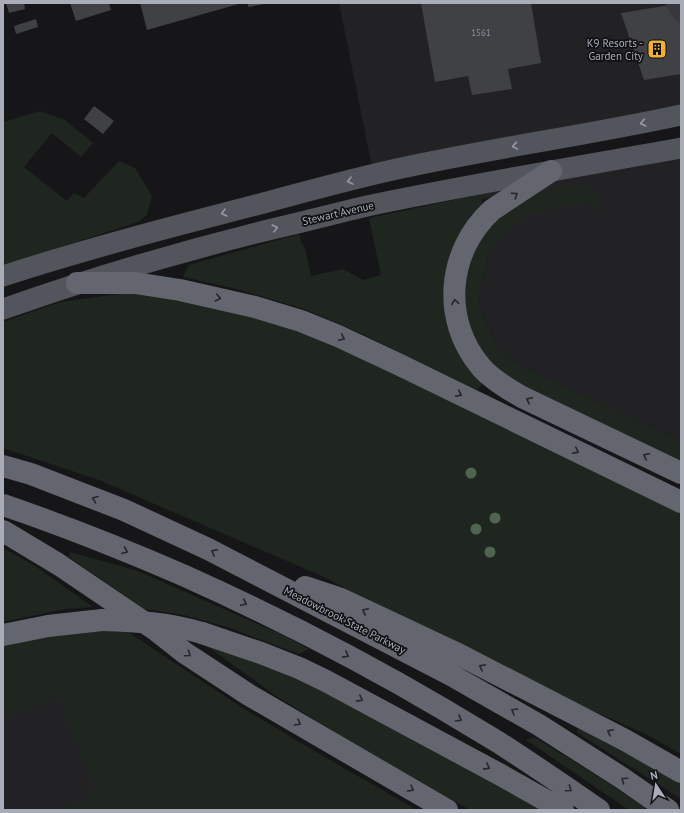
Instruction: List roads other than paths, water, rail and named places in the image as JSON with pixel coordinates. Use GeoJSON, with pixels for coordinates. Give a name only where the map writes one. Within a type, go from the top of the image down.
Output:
{"type":"FeatureCollection","features":[{"type":"Feature","properties":{"kind":"highway"},"geometry":{"type":"LineString","coordinates":[[551,171],[492,210],[473,234],[460,256],[455,277],[454,294],[458,324],[469,350],[482,368],[506,388],[681,473]]}},
{"type":"Feature","properties":{"kind":"highway"},"geometry":{"type":"LineString","coordinates":[[77,283],[135,283],[180,290],[255,307],[300,321],[338,336],[400,365],[681,502]]}},
{"type":"Feature","properties":{"kind":"highway","name":"Meadowbrook State Parkway"},"geometry":{"type":"LineString","coordinates":[[3,466],[31,474],[124,510],[208,549],[458,679],[539,725],[622,778],[668,810]]}},
{"type":"Feature","properties":{"kind":"highway"},"geometry":{"type":"LineString","coordinates":[[3,505],[63,526],[158,564],[252,607],[302,632],[402,685],[496,741],[542,770],[599,810]]}},
{"type":"Feature","properties":{"kind":"highway"},"geometry":{"type":"LineString","coordinates":[[3,531],[58,564],[249,694],[447,810]]}},
{"type":"Feature","properties":{"kind":"highway"},"geometry":{"type":"LineString","coordinates":[[236,564],[341,599],[460,655],[625,740],[681,772]]}},
{"type":"Feature","properties":{"kind":"highway"},"geometry":{"type":"LineString","coordinates":[[3,635],[48,626],[102,620],[163,624],[202,633],[261,653],[312,675],[499,774],[563,810]]}},
{"type":"Feature","properties":{"kind":"main road"},"geometry":{"type":"LineString","coordinates":[[3,276],[169,227],[388,171],[456,157],[681,116]]}},
{"type":"Feature","properties":{"kind":"main road","name":"Stewart Avenue"},"geometry":{"type":"LineString","coordinates":[[3,309],[77,283],[184,252],[274,228],[366,206],[681,148]]}},
{"type":"Feature","properties":{"kind":"main road"},"geometry":{"type":"LineString","coordinates":[[456,157],[487,183]]}},
{"type":"Feature","properties":{"kind":"main road"},"geometry":{"type":"LineString","coordinates":[[366,206],[388,171]]}},
{"type":"Feature","properties":{"kind":"main road"},"geometry":{"type":"LineString","coordinates":[[184,252],[196,220]]}},
{"type":"Feature","properties":{"kind":"main road"},"geometry":{"type":"LineString","coordinates":[[169,227],[184,252]]}},
{"type":"Feature","properties":{"kind":"lane"},"geometry":{"type":"LineString","coordinates":[[674,3],[681,15]]}},
{"type":"Feature","properties":{"kind":"place","name":"K9 Resorts - Garden City"},"geometry":{"type":"Point","coordinates":[657,49]}}]}
